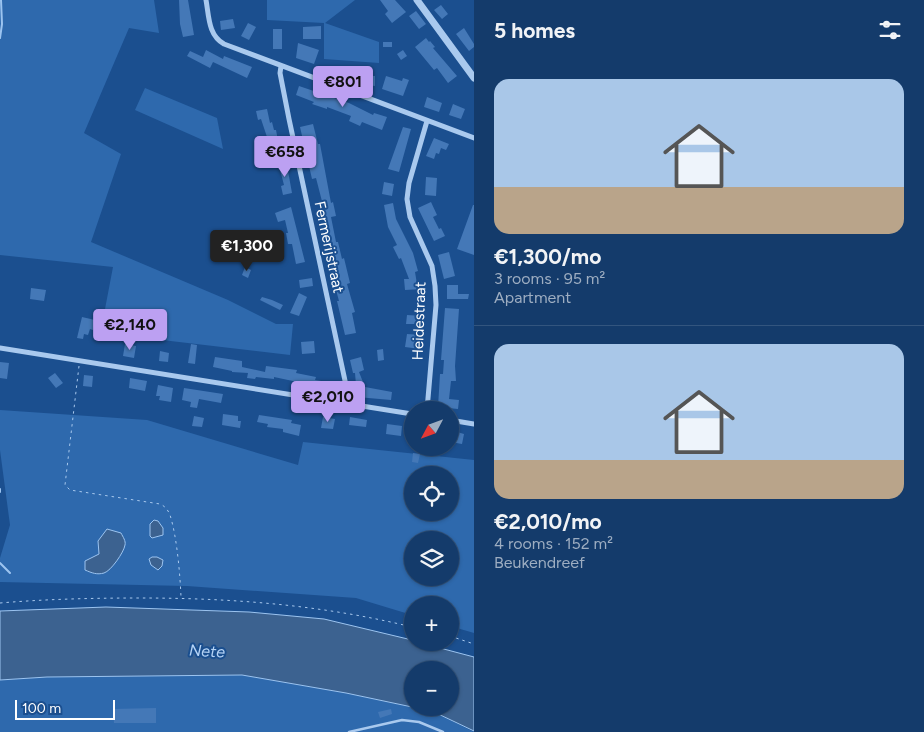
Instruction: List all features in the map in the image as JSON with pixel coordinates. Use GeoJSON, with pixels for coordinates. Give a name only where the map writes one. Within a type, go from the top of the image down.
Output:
{"type":"FeatureCollection","features":[{"type":"Feature","properties":{"kind":"street"},"geometry":{"type":"LineString","coordinates":[[206,0],[212,32],[224,44],[474,138]]}},
{"type":"Feature","properties":{"kind":"street"},"geometry":{"type":"LineString","coordinates":[[417,0],[474,78]]}},
{"type":"Feature","properties":{"kind":"street","name":"Fermerijstraat"},"geometry":{"type":"LineString","coordinates":[[281,66],[280,73],[350,404]]}},
{"type":"Feature","properties":{"kind":"street","name":"Heidestraat"},"geometry":{"type":"LineString","coordinates":[[426,120],[409,183],[407,199],[410,217],[432,266],[435,286],[436,305],[428,401]]}},
{"type":"Feature","properties":{"kind":"street"},"geometry":{"type":"LineString","coordinates":[[0,348],[404,413]]}},
{"type":"Feature","properties":{"kind":"street"},"geometry":{"type":"LineString","coordinates":[[459,422],[474,424]]}},
{"type":"Feature","properties":{"kind":"lane"},"geometry":{"type":"LineString","coordinates":[[348,732],[402,720],[420,722],[443,732]]}},
{"type":"Feature","properties":{"kind":"path"},"geometry":{"type":"LineString","coordinates":[[80,360],[65,485],[70,490],[165,506],[170,515],[181,598]]}},
{"type":"Feature","properties":{"kind":"path"},"geometry":{"type":"LineString","coordinates":[[0,603],[83,597],[181,598],[297,605],[404,625]]}},
{"type":"Feature","properties":{"kind":"path"},"geometry":{"type":"LineString","coordinates":[[459,639],[474,644]]}},
{"type":"Feature","properties":{"kind":"shaded area"},"geometry":{"type":"Polygon","coordinates":[[[0,0],[154,0],[159,33],[129,28],[84,133],[121,154],[91,242],[228,300],[276,324],[293,324],[290,355],[162,340],[162,312],[105,309],[113,267],[0,255],[0,0]]]}},
{"type":"Feature","properties":{"kind":"shaded area"},"geometry":{"type":"Polygon","coordinates":[[[267,0],[355,0],[325,23],[379,42],[379,63],[324,59],[324,23],[267,20],[267,0]]]}},
{"type":"Feature","properties":{"kind":"shaded area"},"geometry":{"type":"Polygon","coordinates":[[[145,88],[217,118],[223,149],[135,110],[145,88]]]}},
{"type":"Feature","properties":{"kind":"shaded area"},"geometry":{"type":"Polygon","coordinates":[[[0,410],[147,420],[298,465],[303,442],[404,453],[404,456],[436,456],[474,460],[474,633],[459,629],[459,596],[404,596],[404,613],[356,598],[187,586],[0,582],[0,558],[10,525],[0,450],[0,410]]]}},
{"type":"Feature","properties":{"kind":"shaded area"},"geometry":{"type":"Polygon","coordinates":[[[242,675],[346,693],[404,706],[404,716],[442,716],[474,732],[0,732],[0,680],[47,677],[242,675]]]}},
{"type":"Feature","properties":{"kind":"water"},"geometry":{"type":"Polygon","coordinates":[[[154,520],[158,521],[163,528],[163,535],[152,538],[150,536],[150,524],[154,520]]]}},
{"type":"Feature","properties":{"kind":"water"},"geometry":{"type":"Polygon","coordinates":[[[107,529],[121,533],[125,544],[122,552],[107,572],[99,574],[85,570],[85,561],[99,554],[98,541],[107,529]]]}},
{"type":"Feature","properties":{"kind":"water"},"geometry":{"type":"Polygon","coordinates":[[[152,557],[163,560],[162,566],[158,570],[151,565],[149,559],[152,557]]]}},
{"type":"Feature","properties":{"kind":"water","name":"Nete"},"geometry":{"type":"Polygon","coordinates":[[[106,607],[249,612],[324,619],[404,638],[404,651],[451,651],[474,657],[474,731],[442,716],[459,716],[459,661],[404,661],[404,705],[242,675],[47,677],[0,680],[0,611],[106,607]]]}},
{"type":"Feature","properties":{"kind":"building"},"geometry":{"type":"Polygon","coordinates":[[[179,0],[188,0],[194,35],[183,37],[180,24],[179,0]]]}},
{"type":"Feature","properties":{"kind":"building"},"geometry":{"type":"Polygon","coordinates":[[[380,0],[395,0],[406,12],[392,23],[385,14],[388,11],[380,0]]]}},
{"type":"Feature","properties":{"kind":"building"},"geometry":{"type":"Polygon","coordinates":[[[441,5],[448,14],[442,19],[434,10],[441,5]]]}},
{"type":"Feature","properties":{"kind":"building"},"geometry":{"type":"Polygon","coordinates":[[[416,11],[426,24],[419,29],[409,16],[416,11]]]}},
{"type":"Feature","properties":{"kind":"building"},"geometry":{"type":"Polygon","coordinates":[[[233,19],[235,28],[221,30],[220,21],[233,19]]]}},
{"type":"Feature","properties":{"kind":"building"},"geometry":{"type":"Polygon","coordinates":[[[248,23],[256,27],[249,40],[241,36],[248,23]]]}},
{"type":"Feature","properties":{"kind":"building"},"geometry":{"type":"Polygon","coordinates":[[[321,26],[321,39],[303,39],[303,27],[321,26]]]}},
{"type":"Feature","properties":{"kind":"building"},"geometry":{"type":"Polygon","coordinates":[[[464,28],[474,44],[474,47],[469,51],[456,34],[464,28]]]}},
{"type":"Feature","properties":{"kind":"building"},"geometry":{"type":"Polygon","coordinates":[[[273,29],[282,29],[282,49],[273,49],[273,29]]]}},
{"type":"Feature","properties":{"kind":"building"},"geometry":{"type":"Polygon","coordinates":[[[426,38],[457,76],[448,83],[437,68],[434,70],[415,47],[426,38]]]}},
{"type":"Feature","properties":{"kind":"building"},"geometry":{"type":"Polygon","coordinates":[[[383,42],[392,42],[392,47],[383,47],[383,42]]]}},
{"type":"Feature","properties":{"kind":"building"},"geometry":{"type":"Polygon","coordinates":[[[298,43],[319,50],[314,64],[296,58],[298,43]]]}},
{"type":"Feature","properties":{"kind":"building"},"geometry":{"type":"Polygon","coordinates":[[[206,50],[223,59],[224,56],[252,67],[247,78],[213,62],[210,68],[187,56],[190,51],[203,57],[206,50]]]}},
{"type":"Feature","properties":{"kind":"building"},"geometry":{"type":"Polygon","coordinates":[[[403,50],[407,56],[401,60],[397,54],[403,50]]]}},
{"type":"Feature","properties":{"kind":"building"},"geometry":{"type":"Polygon","coordinates":[[[375,76],[375,86],[352,83],[352,77],[375,76]]]}},
{"type":"Feature","properties":{"kind":"building"},"geometry":{"type":"Polygon","coordinates":[[[386,76],[402,81],[403,78],[409,80],[403,96],[382,89],[386,76]]]}},
{"type":"Feature","properties":{"kind":"building"},"geometry":{"type":"Polygon","coordinates":[[[299,86],[349,103],[373,115],[374,113],[387,117],[382,130],[362,122],[360,126],[349,121],[351,116],[327,107],[327,109],[312,104],[314,102],[296,95],[299,86]]]}},
{"type":"Feature","properties":{"kind":"building"},"geometry":{"type":"Polygon","coordinates":[[[427,97],[442,103],[439,112],[424,107],[427,97]]]}},
{"type":"Feature","properties":{"kind":"building"},"geometry":{"type":"Polygon","coordinates":[[[453,104],[465,109],[461,119],[449,115],[453,104]]]}},
{"type":"Feature","properties":{"kind":"building"},"geometry":{"type":"Polygon","coordinates":[[[267,109],[270,123],[272,122],[274,130],[276,130],[280,151],[270,153],[261,119],[258,120],[256,111],[267,109]]]}},
{"type":"Feature","properties":{"kind":"building"},"geometry":{"type":"Polygon","coordinates":[[[313,124],[318,144],[320,144],[331,203],[333,202],[336,216],[331,217],[336,242],[338,242],[342,259],[344,258],[350,283],[347,284],[355,312],[352,313],[356,333],[345,335],[337,301],[339,301],[325,249],[331,248],[329,238],[325,239],[323,226],[326,225],[323,213],[325,213],[316,178],[312,179],[300,127],[313,124]]]}},
{"type":"Feature","properties":{"kind":"building"},"geometry":{"type":"Polygon","coordinates":[[[403,127],[411,129],[399,172],[388,169],[403,127]]]}},
{"type":"Feature","properties":{"kind":"building"},"geometry":{"type":"Polygon","coordinates":[[[434,138],[449,144],[446,150],[441,148],[439,154],[436,153],[434,159],[426,156],[434,138]]]}},
{"type":"Feature","properties":{"kind":"building"},"geometry":{"type":"Polygon","coordinates":[[[286,160],[292,193],[283,195],[281,186],[284,185],[278,162],[286,160]]]}},
{"type":"Feature","properties":{"kind":"building"},"geometry":{"type":"Polygon","coordinates":[[[426,177],[437,178],[436,196],[425,195],[426,177]]]}},
{"type":"Feature","properties":{"kind":"building"},"geometry":{"type":"Polygon","coordinates":[[[384,182],[394,184],[392,196],[382,194],[384,182]]]}},
{"type":"Feature","properties":{"kind":"building"},"geometry":{"type":"Polygon","coordinates":[[[431,202],[437,215],[433,217],[445,236],[434,241],[418,208],[431,202]]]}},
{"type":"Feature","properties":{"kind":"building"},"geometry":{"type":"Polygon","coordinates":[[[393,203],[396,219],[413,253],[418,271],[415,272],[417,284],[422,283],[422,289],[405,290],[404,279],[409,279],[401,258],[399,259],[393,247],[397,245],[388,227],[384,205],[393,203]]]}},
{"type":"Feature","properties":{"kind":"building"},"geometry":{"type":"Polygon","coordinates":[[[474,205],[474,255],[457,249],[474,205]]]}},
{"type":"Feature","properties":{"kind":"building"},"geometry":{"type":"Polygon","coordinates":[[[291,207],[305,262],[296,264],[292,244],[288,244],[285,220],[278,222],[275,213],[291,207]]]}},
{"type":"Feature","properties":{"kind":"building"},"geometry":{"type":"Polygon","coordinates":[[[449,252],[455,276],[444,279],[438,255],[449,252]]]}},
{"type":"Feature","properties":{"kind":"building"},"geometry":{"type":"Polygon","coordinates":[[[245,267],[251,270],[248,278],[242,275],[245,267]]]}},
{"type":"Feature","properties":{"kind":"building"},"geometry":{"type":"Polygon","coordinates":[[[312,278],[313,286],[300,288],[299,280],[312,278]]]}},
{"type":"Feature","properties":{"kind":"building"},"geometry":{"type":"Polygon","coordinates":[[[447,285],[458,285],[458,294],[469,294],[468,299],[447,299],[447,285]]]}},
{"type":"Feature","properties":{"kind":"building"},"geometry":{"type":"Polygon","coordinates":[[[31,288],[46,290],[44,301],[30,299],[31,288]]]}},
{"type":"Feature","properties":{"kind":"building"},"geometry":{"type":"Polygon","coordinates":[[[299,293],[307,297],[299,316],[290,313],[299,293]]]}},
{"type":"Feature","properties":{"kind":"building"},"geometry":{"type":"Polygon","coordinates":[[[262,297],[283,305],[280,310],[260,300],[262,297]]]}},
{"type":"Feature","properties":{"kind":"building"},"geometry":{"type":"Polygon","coordinates":[[[445,308],[459,309],[455,366],[456,381],[451,381],[449,399],[459,401],[438,401],[440,374],[443,374],[444,360],[441,360],[445,308]]]}},
{"type":"Feature","properties":{"kind":"building"},"geometry":{"type":"Polygon","coordinates":[[[407,315],[422,316],[421,324],[406,324],[407,315]]]}},
{"type":"Feature","properties":{"kind":"building"},"geometry":{"type":"Polygon","coordinates":[[[82,317],[95,320],[93,330],[90,329],[88,335],[84,334],[83,339],[77,338],[82,317]]]}},
{"type":"Feature","properties":{"kind":"building"},"geometry":{"type":"Polygon","coordinates":[[[407,334],[421,335],[420,349],[405,347],[407,334]]]}},
{"type":"Feature","properties":{"kind":"building"},"geometry":{"type":"Polygon","coordinates":[[[314,341],[315,353],[302,354],[301,342],[314,341]]]}},
{"type":"Feature","properties":{"kind":"building"},"geometry":{"type":"Polygon","coordinates":[[[125,344],[136,346],[134,358],[123,356],[125,344]]]}},
{"type":"Feature","properties":{"kind":"building"},"geometry":{"type":"Polygon","coordinates":[[[191,344],[197,345],[195,364],[188,363],[191,344]]]}},
{"type":"Feature","properties":{"kind":"building"},"geometry":{"type":"Polygon","coordinates":[[[383,349],[384,360],[378,361],[377,350],[383,349]]]}},
{"type":"Feature","properties":{"kind":"building"},"geometry":{"type":"Polygon","coordinates":[[[160,351],[169,353],[168,362],[159,361],[160,351]]]}},
{"type":"Feature","properties":{"kind":"building"},"geometry":{"type":"Polygon","coordinates":[[[215,357],[242,361],[242,367],[265,372],[266,366],[297,370],[296,373],[316,377],[315,380],[334,383],[333,395],[320,393],[321,387],[274,377],[274,379],[247,378],[248,373],[232,372],[213,367],[215,357]]]}},
{"type":"Feature","properties":{"kind":"building"},"geometry":{"type":"Polygon","coordinates":[[[361,357],[364,370],[359,372],[365,387],[392,392],[391,400],[357,397],[355,373],[353,373],[350,360],[361,357]]]}},
{"type":"Feature","properties":{"kind":"building"},"geometry":{"type":"Polygon","coordinates":[[[0,362],[9,363],[7,379],[0,378],[0,362]]]}},
{"type":"Feature","properties":{"kind":"building"},"geometry":{"type":"Polygon","coordinates":[[[55,373],[63,383],[56,388],[48,378],[55,373]]]}},
{"type":"Feature","properties":{"kind":"building"},"geometry":{"type":"Polygon","coordinates":[[[84,375],[93,376],[92,387],[83,386],[84,375]]]}},
{"type":"Feature","properties":{"kind":"building"},"geometry":{"type":"Polygon","coordinates":[[[130,378],[147,381],[145,391],[129,388],[130,378]]]}},
{"type":"Feature","properties":{"kind":"building"},"geometry":{"type":"Polygon","coordinates":[[[158,385],[173,388],[171,402],[159,400],[160,396],[156,396],[158,385]]]}},
{"type":"Feature","properties":{"kind":"building"},"geometry":{"type":"Polygon","coordinates":[[[184,388],[223,394],[221,403],[199,399],[197,408],[190,407],[191,402],[182,400],[184,388]]]}},
{"type":"Feature","properties":{"kind":"building"},"geometry":{"type":"Polygon","coordinates":[[[223,414],[238,416],[238,421],[241,421],[240,428],[222,425],[223,414]]]}},
{"type":"Feature","properties":{"kind":"building"},"geometry":{"type":"Polygon","coordinates":[[[259,415],[292,420],[291,423],[301,425],[299,436],[283,432],[283,429],[267,427],[268,424],[257,422],[259,415]]]}},
{"type":"Feature","properties":{"kind":"building"},"geometry":{"type":"Polygon","coordinates":[[[194,416],[204,418],[202,427],[192,426],[194,416]]]}},
{"type":"Feature","properties":{"kind":"building"},"geometry":{"type":"Polygon","coordinates":[[[323,417],[335,419],[333,429],[321,428],[323,417]]]}},
{"type":"Feature","properties":{"kind":"building"},"geometry":{"type":"Polygon","coordinates":[[[350,417],[367,420],[366,427],[349,425],[350,417]]]}},
{"type":"Feature","properties":{"kind":"building"},"geometry":{"type":"Polygon","coordinates":[[[387,424],[402,426],[401,436],[386,434],[387,424]]]}},
{"type":"Feature","properties":{"kind":"building"},"geometry":{"type":"Polygon","coordinates":[[[459,432],[464,434],[462,444],[459,443],[459,432]]]}},
{"type":"Feature","properties":{"kind":"building"},"geometry":{"type":"Polygon","coordinates":[[[413,456],[420,456],[418,463],[412,462],[413,456]]]}},
{"type":"Feature","properties":{"kind":"building"},"geometry":{"type":"Polygon","coordinates":[[[156,708],[156,723],[114,723],[113,709],[156,708]]]}},
{"type":"Feature","properties":{"kind":"building"},"geometry":{"type":"Polygon","coordinates":[[[391,709],[392,714],[380,718],[378,712],[391,709]]]}},
{"type":"Feature","properties":{"kind":"waterway"},"geometry":{"type":"LineString","coordinates":[[0,38],[2,24],[1,0]]}},
{"type":"Feature","properties":{"kind":"waterway"},"geometry":{"type":"LineString","coordinates":[[0,563],[10,573]]}}]}
